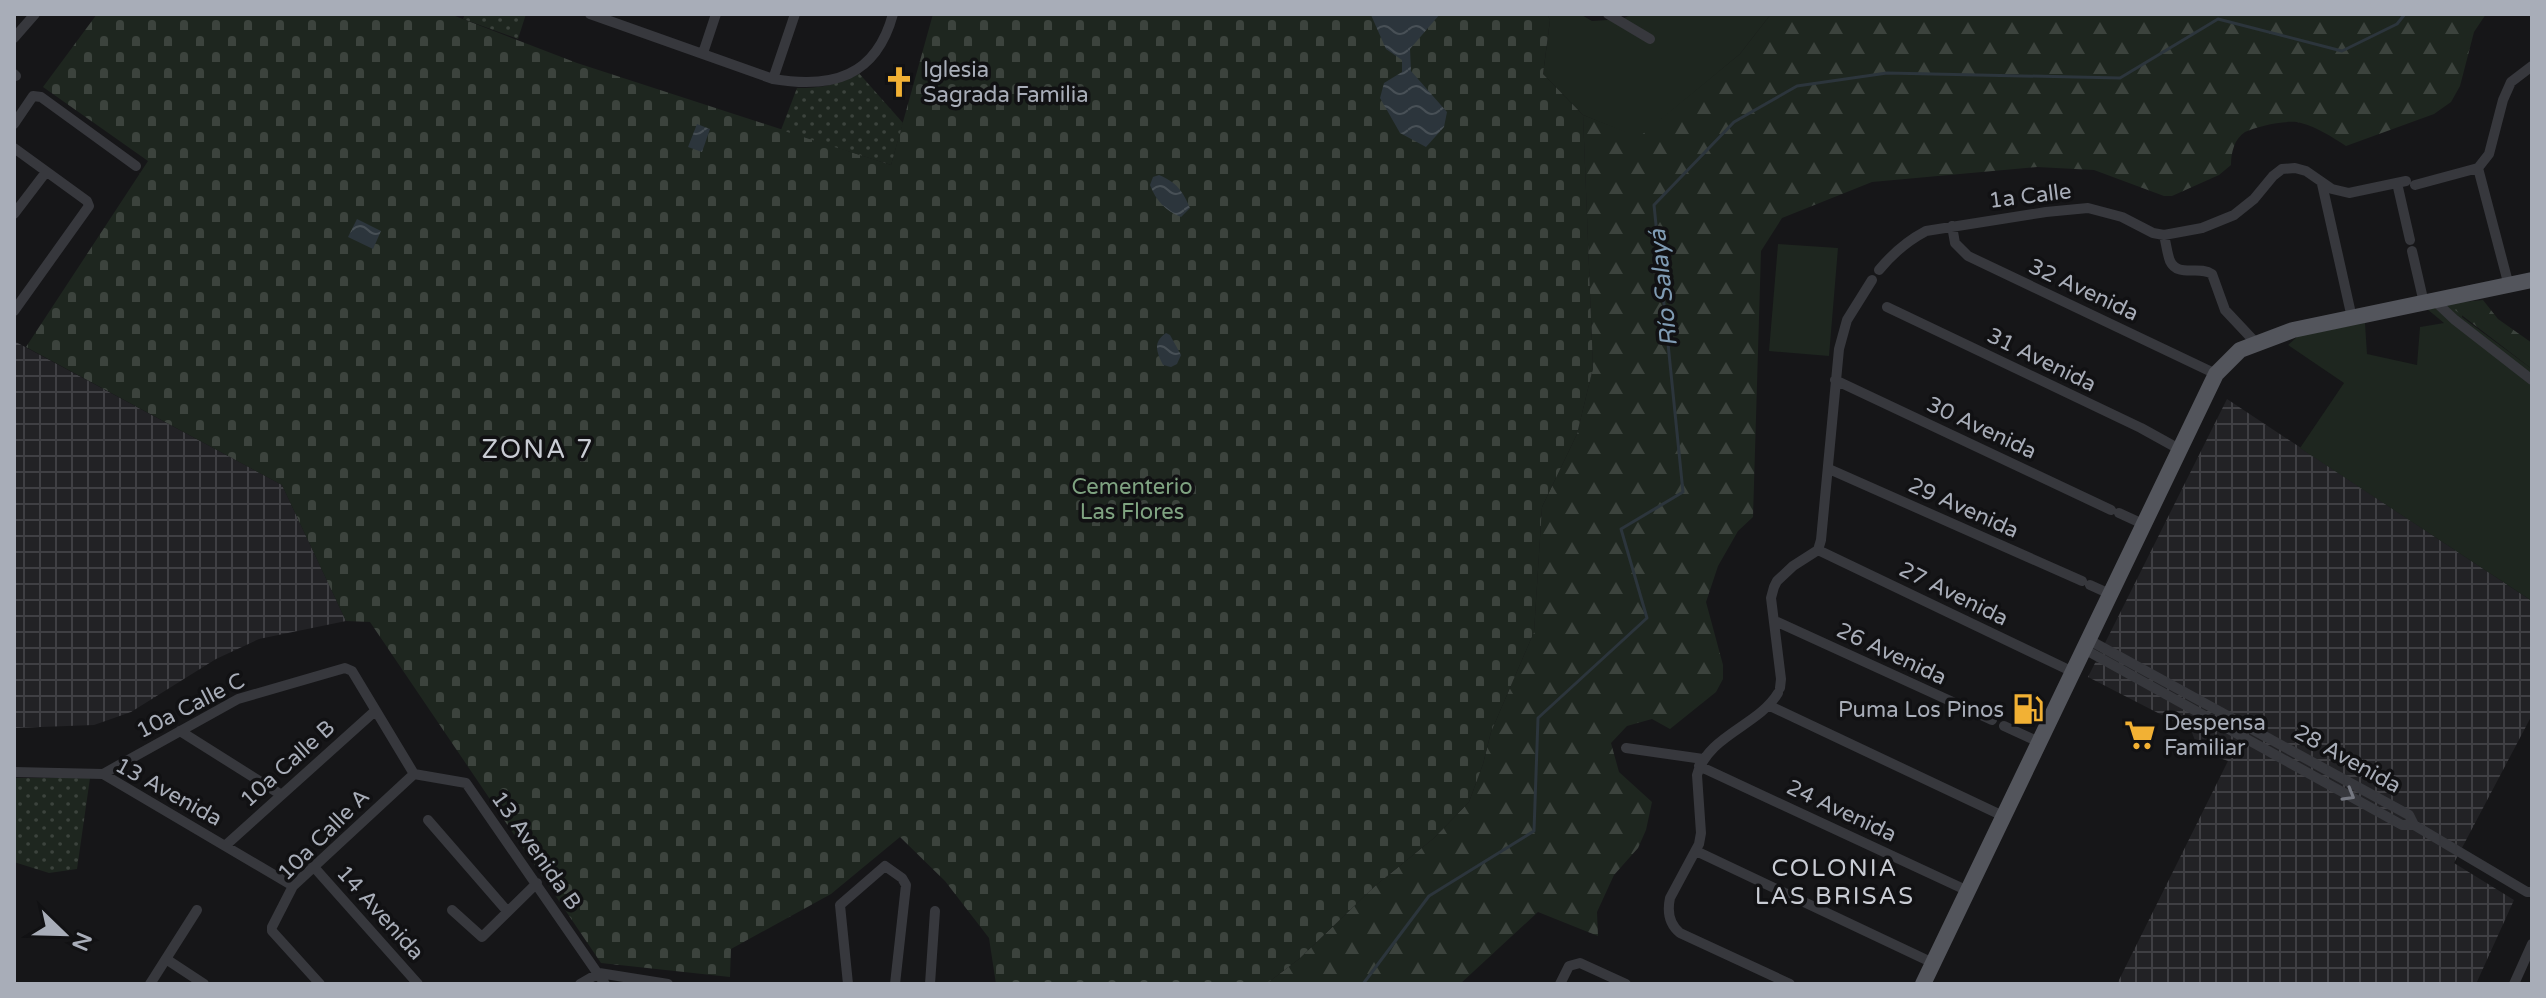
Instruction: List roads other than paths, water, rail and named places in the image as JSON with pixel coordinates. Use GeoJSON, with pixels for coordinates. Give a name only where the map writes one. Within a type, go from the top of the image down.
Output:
{"type":"FeatureCollection","features":[{"type":"Feature","properties":{"kind":"main road"},"geometry":{"type":"LineString","coordinates":[[1923,984],[2073,672],[2093,648],[2110,594],[2216,374],[2234,355],[2256,343],[2312,325],[2532,280]]}},
{"type":"Feature","properties":{"kind":"street"},"geometry":{"type":"LineString","coordinates":[[14,38],[35,14]]}},
{"type":"Feature","properties":{"kind":"street"},"geometry":{"type":"LineString","coordinates":[[590,14],[773,79],[802,84],[846,77],[869,61],[888,35],[893,14]]}},
{"type":"Feature","properties":{"kind":"street"},"geometry":{"type":"LineString","coordinates":[[630,27],[635,14]]}},
{"type":"Feature","properties":{"kind":"street"},"geometry":{"type":"LineString","coordinates":[[703,53],[716,14]]}},
{"type":"Feature","properties":{"kind":"street"},"geometry":{"type":"LineString","coordinates":[[773,79],[795,14]]}},
{"type":"Feature","properties":{"kind":"street"},"geometry":{"type":"LineString","coordinates":[[1608,14],[1650,39]]}},
{"type":"Feature","properties":{"kind":"street"},"geometry":{"type":"LineString","coordinates":[[2256,343],[2229,316],[2212,274],[2201,269],[2180,270],[2173,265],[2164,235],[2202,228],[2234,215],[2282,169],[2306,171],[2322,184],[2349,193],[2478,168],[2489,154],[2511,82],[2532,66]]}},
{"type":"Feature","properties":{"kind":"street"},"geometry":{"type":"LineString","coordinates":[[14,124],[33,96],[41,97],[136,166]]}},
{"type":"Feature","properties":{"kind":"street"},"geometry":{"type":"LineString","coordinates":[[14,148],[87,201],[89,206],[14,311]]}},
{"type":"Feature","properties":{"kind":"street"},"geometry":{"type":"LineString","coordinates":[[2478,168],[2509,286]]}},
{"type":"Feature","properties":{"kind":"street"},"geometry":{"type":"LineString","coordinates":[[14,214],[46,172]]}},
{"type":"Feature","properties":{"kind":"street"},"geometry":{"type":"LineString","coordinates":[[2406,183],[2411,246],[2429,302],[2532,380]]}},
{"type":"Feature","properties":{"kind":"street"},"geometry":{"type":"LineString","coordinates":[[2322,184],[2352,318]]}},
{"type":"Feature","properties":{"kind":"street","name":"1a Calle"},"geometry":{"type":"LineString","coordinates":[[1879,270],[1893,253],[1926,231],[2088,208],[2122,217],[2153,233],[2164,235]]}},
{"type":"Feature","properties":{"kind":"street","name":"32 Avenida"},"geometry":{"type":"LineString","coordinates":[[1952,226],[1955,243],[1968,256],[2216,374]]}},
{"type":"Feature","properties":{"kind":"street"},"geometry":{"type":"LineString","coordinates":[[1790,984],[1680,933],[1673,927],[1668,906],[1696,851],[1701,833],[1697,775],[1701,763],[1731,734],[1770,706],[1779,690],[1781,679],[1771,598],[1777,581],[1818,550],[1829,469],[1839,349],[1847,320],[1872,280]]}},
{"type":"Feature","properties":{"kind":"street","name":"31 Avenida"},"geometry":{"type":"LineString","coordinates":[[1887,307],[2179,449]]}},
{"type":"Feature","properties":{"kind":"street","name":"30 Avenida"},"geometry":{"type":"LineString","coordinates":[[1835,380],[2143,524]]}},
{"type":"Feature","properties":{"kind":"street","name":"29 Avenida"},"geometry":{"type":"LineString","coordinates":[[1829,469],[2110,594]]}},
{"type":"Feature","properties":{"kind":"street","name":"27 Avenida"},"geometry":{"type":"LineString","coordinates":[[1818,550],[2073,672]]}},
{"type":"Feature","properties":{"kind":"street","name":"26 Avenida"},"geometry":{"type":"LineString","coordinates":[[1775,621],[1992,720]]}},
{"type":"Feature","properties":{"kind":"street","name":"28 Avenida"},"geometry":{"type":"LineString","coordinates":[[2093,648],[2402,825],[2414,825],[2530,895]]}},
{"type":"Feature","properties":{"kind":"street","name":"10a Calle C"},"geometry":{"type":"LineString","coordinates":[[103,774],[249,695],[345,668],[352,671],[375,711]]}},
{"type":"Feature","properties":{"kind":"street"},"geometry":{"type":"LineString","coordinates":[[1770,706],[2003,816]]}},
{"type":"Feature","properties":{"kind":"street"},"geometry":{"type":"LineString","coordinates":[[375,711],[414,774]]}},
{"type":"Feature","properties":{"kind":"street","name":"10a Calle B"},"geometry":{"type":"LineString","coordinates":[[226,845],[375,711]]}},
{"type":"Feature","properties":{"kind":"street"},"geometry":{"type":"LineString","coordinates":[[2004,726],[2039,742]]}},
{"type":"Feature","properties":{"kind":"street"},"geometry":{"type":"LineString","coordinates":[[180,731],[280,794]]}},
{"type":"Feature","properties":{"kind":"street","name":"24 Avenida"},"geometry":{"type":"LineString","coordinates":[[1626,748],[1701,763],[1968,891]]}},
{"type":"Feature","properties":{"kind":"street","name":"13 Avenida"},"geometry":{"type":"LineString","coordinates":[[14,772],[103,774],[293,886]]}},
{"type":"Feature","properties":{"kind":"street","name":"10a Calle A"},"geometry":{"type":"LineString","coordinates":[[320,984],[272,931],[293,886],[414,774]]}},
{"type":"Feature","properties":{"kind":"street","name":"13 Avenida B"},"geometry":{"type":"LineString","coordinates":[[414,774],[465,782],[605,984]]}},
{"type":"Feature","properties":{"kind":"street"},"geometry":{"type":"LineString","coordinates":[[428,820],[507,911]]}},
{"type":"Feature","properties":{"kind":"street"},"geometry":{"type":"LineString","coordinates":[[1696,851],[1933,963]]}},
{"type":"Feature","properties":{"kind":"street","name":"14 Avenida"},"geometry":{"type":"LineString","coordinates":[[313,866],[418,984]]}},
{"type":"Feature","properties":{"kind":"street"},"geometry":{"type":"LineString","coordinates":[[848,984],[839,909],[842,902],[883,866],[904,880],[906,885],[895,984]]}},
{"type":"Feature","properties":{"kind":"street"},"geometry":{"type":"LineString","coordinates":[[452,910],[482,937],[537,883]]}},
{"type":"Feature","properties":{"kind":"street"},"geometry":{"type":"LineString","coordinates":[[150,984],[197,910]]}},
{"type":"Feature","properties":{"kind":"street"},"geometry":{"type":"LineString","coordinates":[[930,984],[935,911]]}},
{"type":"Feature","properties":{"kind":"street"},"geometry":{"type":"LineString","coordinates":[[2514,984],[2532,944]]}},
{"type":"Feature","properties":{"kind":"street"},"geometry":{"type":"LineString","coordinates":[[166,959],[204,984]]}},
{"type":"Feature","properties":{"kind":"street"},"geometry":{"type":"LineString","coordinates":[[1560,984],[1569,966],[1580,963],[1626,984]]}},
{"type":"Feature","properties":{"kind":"street"},"geometry":{"type":"LineString","coordinates":[[580,984],[599,973],[638,982],[668,984]]}},
{"type":"Feature","properties":{"kind":"water"},"geometry":{"type":"Polygon","coordinates":[[[1440,14],[1410,49],[1411,71],[1447,112],[1444,127],[1426,147],[1400,133],[1380,98],[1384,83],[1402,72],[1402,60],[1386,49],[1371,15],[1440,14]]]}},
{"type":"Feature","properties":{"kind":"water"},"geometry":{"type":"Polygon","coordinates":[[[697,124],[710,129],[702,152],[688,147],[697,124]]]}},
{"type":"Feature","properties":{"kind":"water"},"geometry":{"type":"Polygon","coordinates":[[[1159,175],[1174,184],[1185,197],[1190,208],[1181,217],[1162,205],[1152,191],[1150,185],[1153,177],[1159,175]]]}},
{"type":"Feature","properties":{"kind":"water"},"geometry":{"type":"Polygon","coordinates":[[[357,219],[381,231],[373,249],[348,237],[357,219]]]}},
{"type":"Feature","properties":{"kind":"water"},"geometry":{"type":"Polygon","coordinates":[[[1166,333],[1181,355],[1177,364],[1171,367],[1163,365],[1157,348],[1159,340],[1166,333]]]}},
{"type":"Feature","properties":{"kind":"waterway","name":"Río Salayá"},"geometry":{"type":"LineString","coordinates":[[1363,984],[1429,896],[1534,831],[1538,718],[1647,618],[1621,529],[1683,492],[1654,205],[1734,122],[1797,86],[1887,73],[2120,78],[2218,19],[2342,51],[2397,24],[2405,14]]}},
{"type":"Feature","properties":{"kind":"place","name":"Iglesia Sagrada Familia"},"geometry":{"type":"Point","coordinates":[899,82]}},
{"type":"Feature","properties":{"kind":"place","name":"Puma Los Pinos"},"geometry":{"type":"Point","coordinates":[2028,709]}},
{"type":"Feature","properties":{"kind":"place","name":"Despensa Familiar"},"geometry":{"type":"Point","coordinates":[2140,735]}},
{"type":"Feature","properties":{"kind":"district","name":"ZONA 7"},"geometry":{"type":"Point","coordinates":[538,449]}},
{"type":"Feature","properties":{"kind":"district","name":"COLONIA LAS BRISAS"},"geometry":{"type":"Point","coordinates":[1835,882]}},
{"type":"Feature","properties":{"kind":"park label","name":"Cementerio Las Flores"},"geometry":{"type":"Point","coordinates":[1132,498]}}]}
